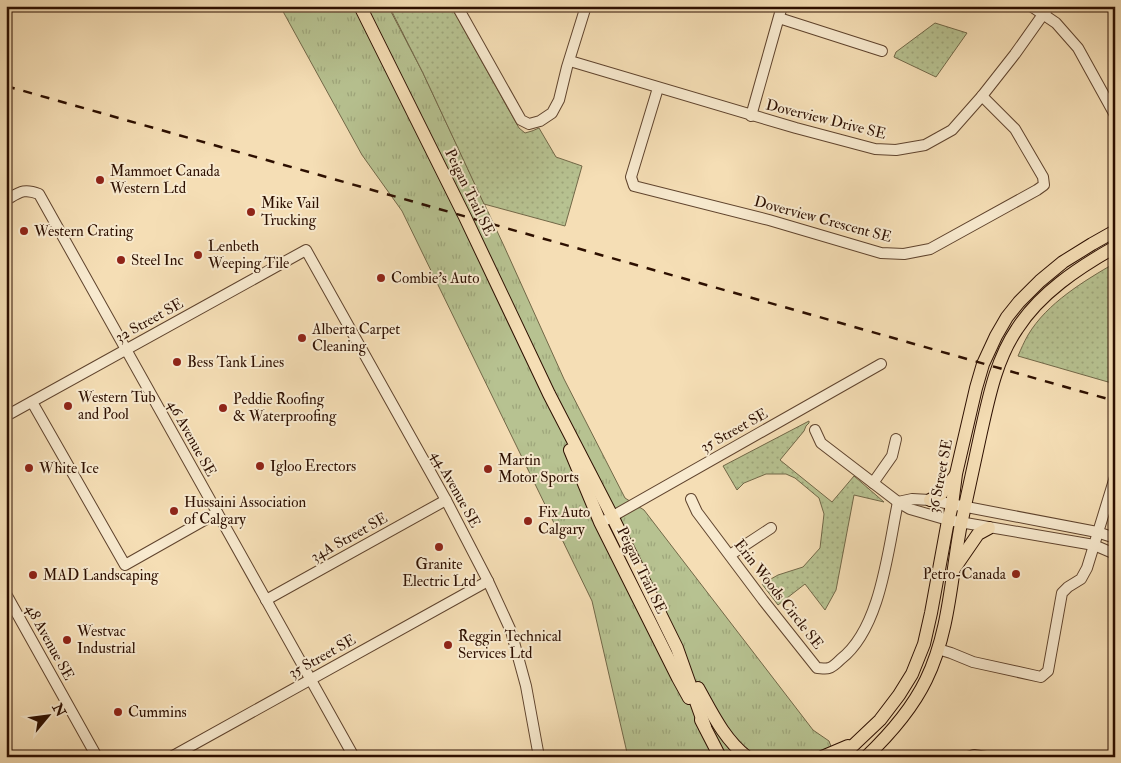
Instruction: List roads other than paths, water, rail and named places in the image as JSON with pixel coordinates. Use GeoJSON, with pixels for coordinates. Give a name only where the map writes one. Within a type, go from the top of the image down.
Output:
{"type":"FeatureCollection","features":[{"type":"Feature","properties":{"kind":"main road","name":"Peigan Trail SE"},"geometry":{"type":"LineString","coordinates":[[360,6],[465,217],[549,394],[574,462],[676,648],[705,727]]}},
{"type":"Feature","properties":{"kind":"main road","name":"36 Street SE"},"geometry":{"type":"LineString","coordinates":[[866,757],[892,729],[912,703],[926,680],[938,649],[962,523],[958,506],[956,474],[982,364],[1007,317],[1040,281],[1063,262],[1115,231]]}},
{"type":"Feature","properties":{"kind":"main road","name":"36 Street SE"},"geometry":{"type":"LineString","coordinates":[[841,757],[880,720],[912,674],[924,644],[948,520],[958,506],[993,382],[1007,346],[1030,311],[1048,294],[1097,257],[1115,247]]}},
{"type":"Feature","properties":{"kind":"main road"},"geometry":{"type":"LineString","coordinates":[[930,500],[941,494],[956,474]]}},
{"type":"Feature","properties":{"kind":"main road","name":"Peigan Trail SE"},"geometry":{"type":"LineString","coordinates":[[606,519],[678,678],[720,757]]}},
{"type":"Feature","properties":{"kind":"main road"},"geometry":{"type":"LineString","coordinates":[[954,570],[978,534],[989,528]]}},
{"type":"Feature","properties":{"kind":"main road"},"geometry":{"type":"LineString","coordinates":[[676,648],[721,729],[736,749],[747,757]]}},
{"type":"Feature","properties":{"kind":"main road"},"geometry":{"type":"LineString","coordinates":[[822,757],[860,740]]}},
{"type":"Feature","properties":{"kind":"street"},"geometry":{"type":"LineString","coordinates":[[457,6],[521,120],[529,124],[552,113],[559,100],[586,6]]}},
{"type":"Feature","properties":{"kind":"street"},"geometry":{"type":"LineString","coordinates":[[751,116],[782,6]]}},
{"type":"Feature","properties":{"kind":"street"},"geometry":{"type":"LineString","coordinates":[[1031,6],[1047,10],[1078,48],[1115,115]]}},
{"type":"Feature","properties":{"kind":"street","name":"Doverview Drive SE"},"geometry":{"type":"LineString","coordinates":[[570,61],[751,116],[875,149],[896,150],[925,145],[952,130],[982,96],[1047,10]]}},
{"type":"Feature","properties":{"kind":"street"},"geometry":{"type":"LineString","coordinates":[[779,18],[882,51]]}},
{"type":"Feature","properties":{"kind":"street","name":"Doverview Crescent SE"},"geometry":{"type":"LineString","coordinates":[[658,88],[631,177],[634,186],[769,220],[881,253],[904,254],[930,249],[1044,185],[1043,177],[1015,129],[982,96]]}},
{"type":"Feature","properties":{"kind":"street","name":"46 Avenue SE"},"geometry":{"type":"LineString","coordinates":[[6,200],[23,191],[30,190],[39,194],[354,757]]}},
{"type":"Feature","properties":{"kind":"street","name":"32 Street SE"},"geometry":{"type":"LineString","coordinates":[[6,416],[306,250]]}},
{"type":"Feature","properties":{"kind":"street","name":"44 Avenue SE"},"geometry":{"type":"LineString","coordinates":[[306,250],[446,500],[488,581],[511,631],[526,686],[539,757]]}},
{"type":"Feature","properties":{"kind":"street","name":"35 Street SE"},"geometry":{"type":"LineString","coordinates":[[606,519],[882,364]]}},
{"type":"Feature","properties":{"kind":"street"},"geometry":{"type":"LineString","coordinates":[[32,402],[125,565],[217,513]]}},
{"type":"Feature","properties":{"kind":"street"},"geometry":{"type":"LineString","coordinates":[[815,430],[820,443],[910,509],[962,523],[1094,545],[1115,554]]}},
{"type":"Feature","properties":{"kind":"street"},"geometry":{"type":"LineString","coordinates":[[873,483],[892,456],[896,440]]}},
{"type":"Feature","properties":{"kind":"street"},"geometry":{"type":"LineString","coordinates":[[938,649],[973,662],[1041,677],[1048,671],[1062,593],[1081,579],[1087,568],[1115,477]]}},
{"type":"Feature","properties":{"kind":"street","name":"Erin Woods Circle SE"},"geometry":{"type":"LineString","coordinates":[[691,499],[697,512],[817,668],[829,668],[846,655],[859,639],[870,620],[880,592],[898,502]]}},
{"type":"Feature","properties":{"kind":"street"},"geometry":{"type":"LineString","coordinates":[[898,502],[912,499],[930,500],[1097,532],[1115,538]]}},
{"type":"Feature","properties":{"kind":"street","name":"34A Street SE"},"geometry":{"type":"LineString","coordinates":[[266,600],[446,500]]}},
{"type":"Feature","properties":{"kind":"street"},"geometry":{"type":"LineString","coordinates":[[730,555],[771,528]]}},
{"type":"Feature","properties":{"kind":"street","name":"35 Street SE"},"geometry":{"type":"LineString","coordinates":[[171,757],[488,581]]}},
{"type":"Feature","properties":{"kind":"street","name":"48 Avenue SE"},"geometry":{"type":"LineString","coordinates":[[6,594],[97,757]]}},
{"type":"Feature","properties":{"kind":"street"},"geometry":{"type":"LineString","coordinates":[[968,757],[974,754],[986,757]]}},
{"type":"Feature","properties":{"kind":"railway"},"geometry":{"type":"LineString","coordinates":[[6,86],[1115,401]]}},
{"type":"Feature","properties":{"kind":"place","name":"Mammoet Canada Western Ltd"},"geometry":{"type":"Point","coordinates":[100,180]}},
{"type":"Feature","properties":{"kind":"place","name":"Mike Vail Trucking"},"geometry":{"type":"Point","coordinates":[251,212]}},
{"type":"Feature","properties":{"kind":"place","name":"Western Crating"},"geometry":{"type":"Point","coordinates":[24,231]}},
{"type":"Feature","properties":{"kind":"place","name":"Lenbeth Weeping Tile"},"geometry":{"type":"Point","coordinates":[198,255]}},
{"type":"Feature","properties":{"kind":"place","name":"Steel Inc"},"geometry":{"type":"Point","coordinates":[121,260]}},
{"type":"Feature","properties":{"kind":"place","name":"Combie's Auto"},"geometry":{"type":"Point","coordinates":[381,278]}},
{"type":"Feature","properties":{"kind":"place","name":"Alberta Carpet Cleaning"},"geometry":{"type":"Point","coordinates":[302,338]}},
{"type":"Feature","properties":{"kind":"place","name":"Bess Tank Lines"},"geometry":{"type":"Point","coordinates":[177,362]}},
{"type":"Feature","properties":{"kind":"place","name":"Western Tub and Pool"},"geometry":{"type":"Point","coordinates":[68,406]}},
{"type":"Feature","properties":{"kind":"place","name":"Peddie Roofing & Waterproofing"},"geometry":{"type":"Point","coordinates":[223,408]}},
{"type":"Feature","properties":{"kind":"place","name":"Igloo Erectors"},"geometry":{"type":"Point","coordinates":[260,466]}},
{"type":"Feature","properties":{"kind":"place","name":"White Ice"},"geometry":{"type":"Point","coordinates":[29,468]}},
{"type":"Feature","properties":{"kind":"place","name":"Martin Motor Sports"},"geometry":{"type":"Point","coordinates":[488,469]}},
{"type":"Feature","properties":{"kind":"place","name":"Hussaini Association of Calgary"},"geometry":{"type":"Point","coordinates":[174,511]}},
{"type":"Feature","properties":{"kind":"place","name":"Fix Auto Calgary"},"geometry":{"type":"Point","coordinates":[528,521]}},
{"type":"Feature","properties":{"kind":"place","name":"Granite Electric Ltd"},"geometry":{"type":"Point","coordinates":[439,547]}},
{"type":"Feature","properties":{"kind":"place","name":"Petro-Canada"},"geometry":{"type":"Point","coordinates":[1016,574]}},
{"type":"Feature","properties":{"kind":"place","name":"MAD Landscaping"},"geometry":{"type":"Point","coordinates":[33,575]}},
{"type":"Feature","properties":{"kind":"place","name":"Westvac Industrial"},"geometry":{"type":"Point","coordinates":[67,640]}},
{"type":"Feature","properties":{"kind":"place","name":"Reggin Technical Services Ltd"},"geometry":{"type":"Point","coordinates":[448,645]}},
{"type":"Feature","properties":{"kind":"place","name":"Cummins"},"geometry":{"type":"Point","coordinates":[118,712]}}]}
